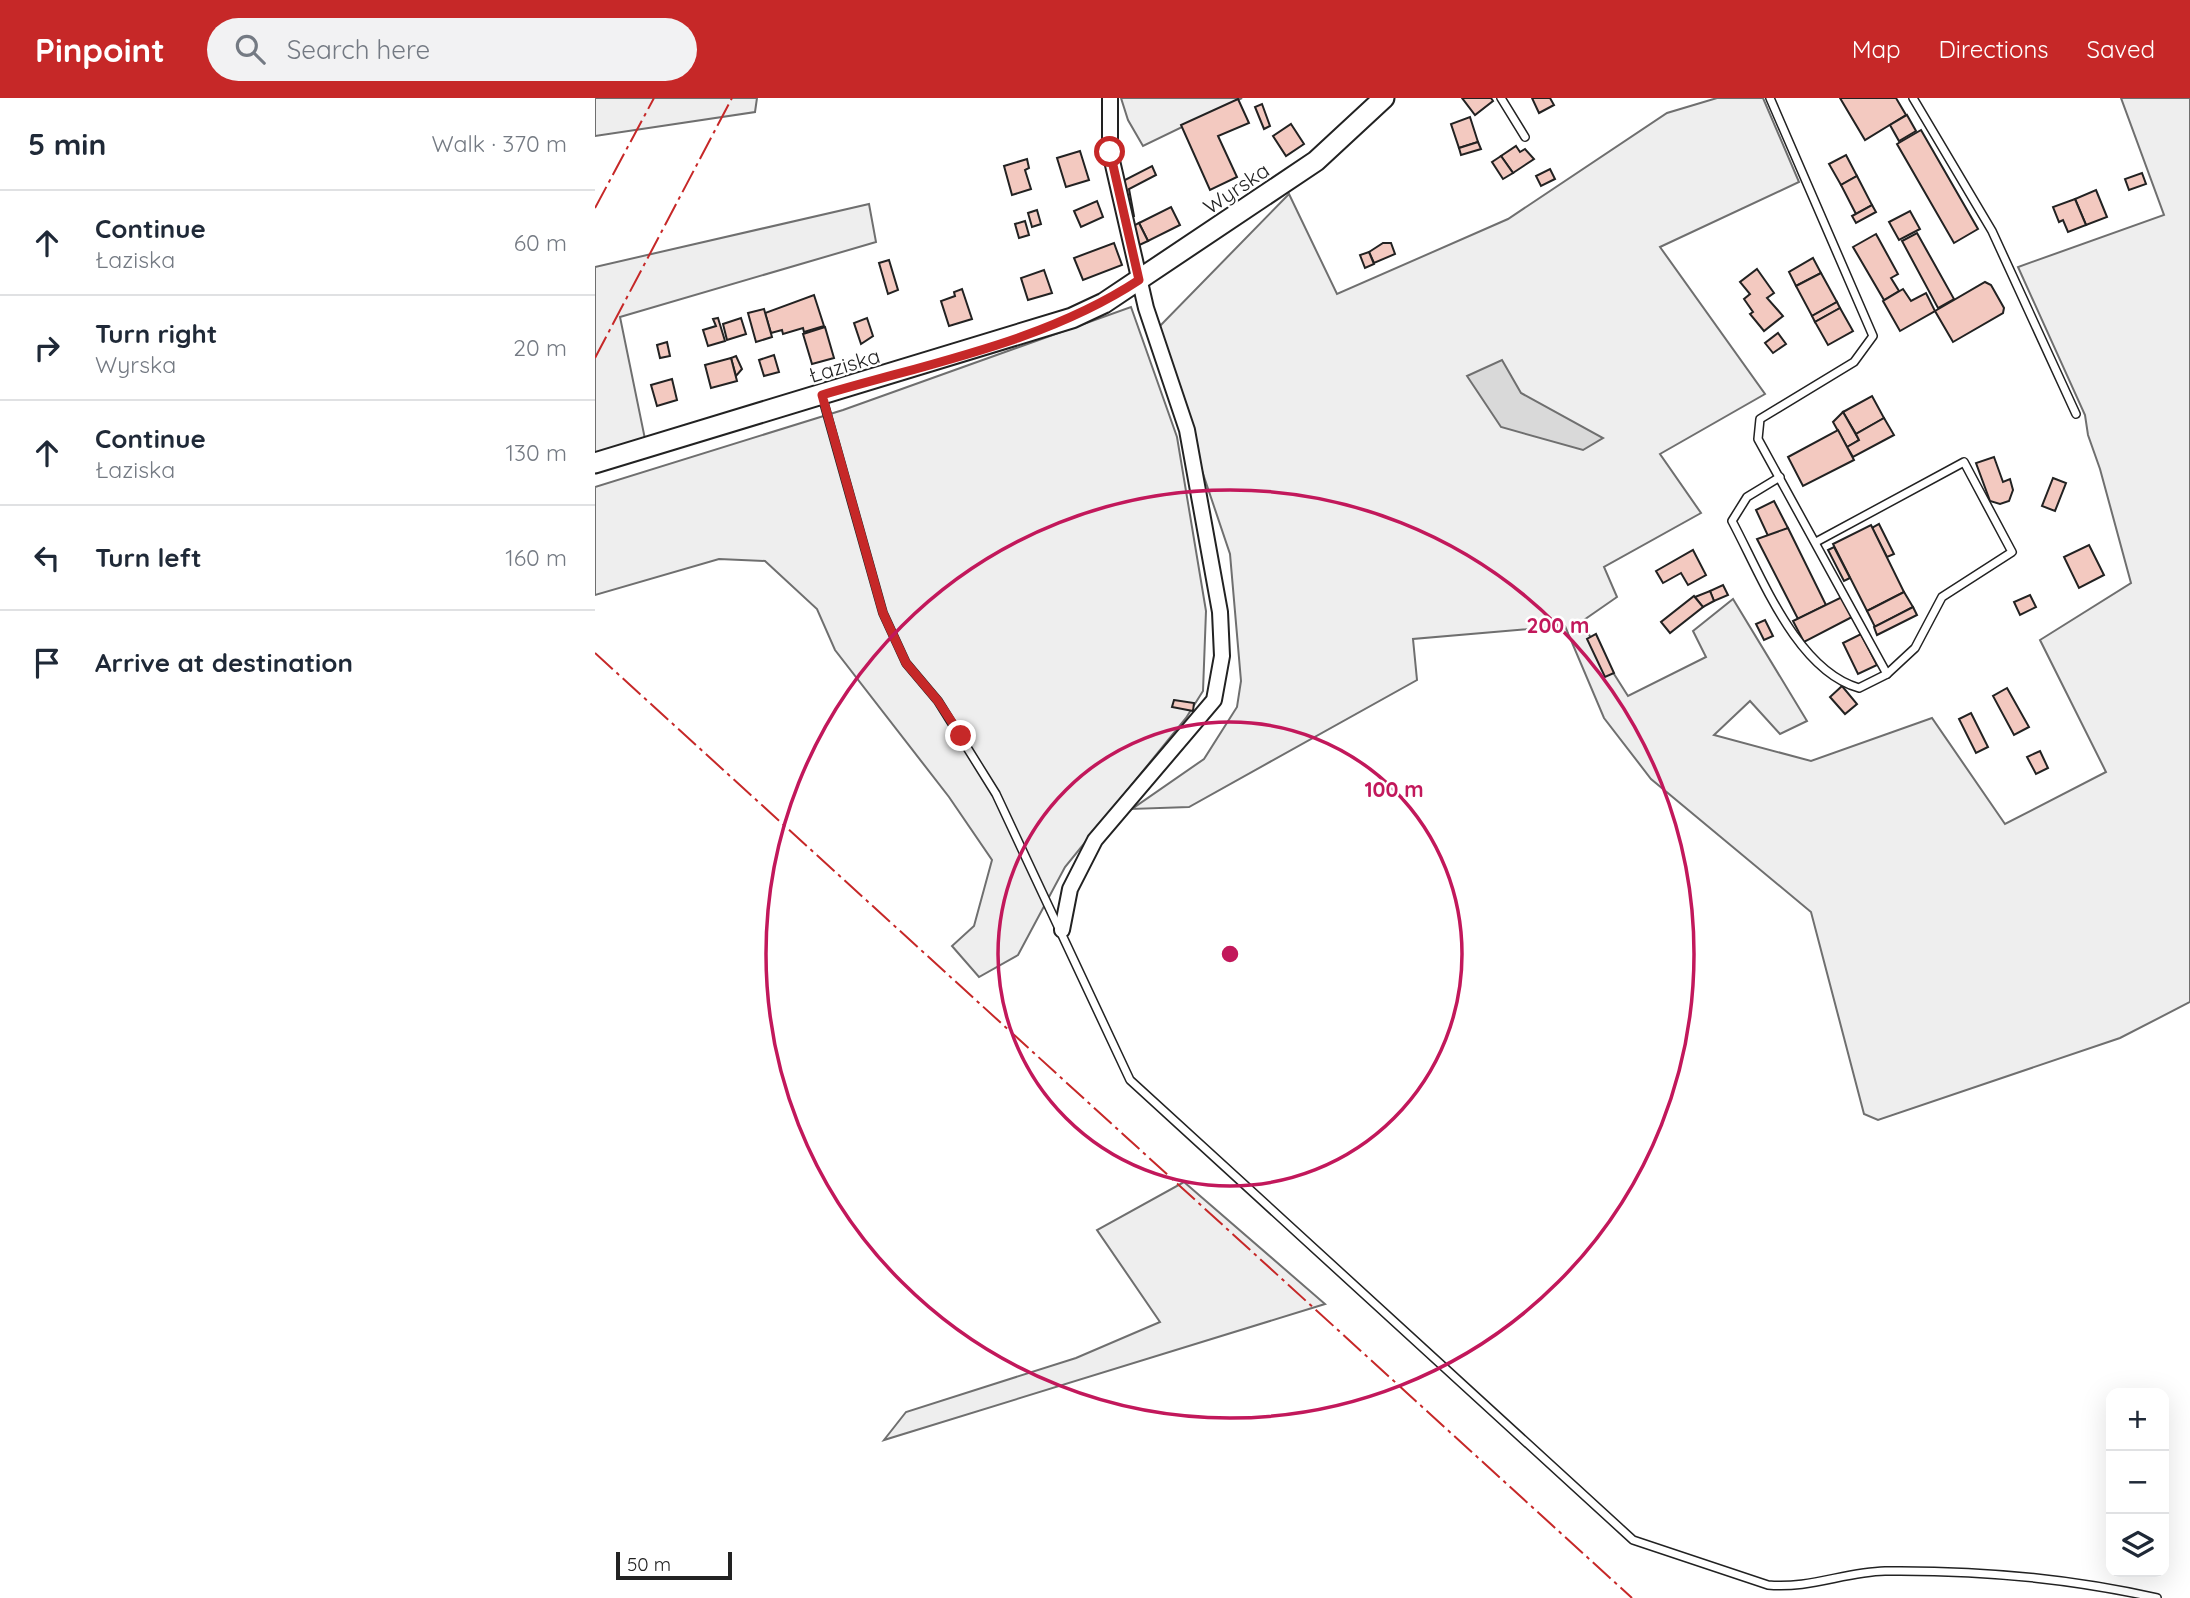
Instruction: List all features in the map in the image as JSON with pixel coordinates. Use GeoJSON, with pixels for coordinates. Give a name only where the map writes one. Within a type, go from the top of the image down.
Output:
{"type":"FeatureCollection","features":[{"type":"Feature","properties":{"kind":"street"},"geometry":{"type":"LineString","coordinates":[[1062,930],[1070,889],[1095,840],[1214,700],[1221,656],[1220,612],[1187,430],[1139,280],[1110,152],[1111,98]]}},
{"type":"Feature","properties":{"kind":"street","name":"Wyrska"},"geometry":{"type":"LineString","coordinates":[[1104,303],[1316,161],[1384,98]]}},
{"type":"Feature","properties":{"kind":"street","name":"Łaziska"},"geometry":{"type":"LineString","coordinates":[[595,463],[1038,331],[1104,303]]}},
{"type":"Feature","properties":{"kind":"lane"},"geometry":{"type":"LineString","coordinates":[[1501,98],[1525,137]]}},
{"type":"Feature","properties":{"kind":"lane"},"geometry":{"type":"LineString","coordinates":[[1770,98],[1873,336],[1854,362],[1760,419],[1758,439],[1887,674]]}},
{"type":"Feature","properties":{"kind":"lane"},"geometry":{"type":"LineString","coordinates":[[1913,98],[1992,231],[2076,414]]}},
{"type":"Feature","properties":{"kind":"lane"},"geometry":{"type":"LineString","coordinates":[[822,395],[883,613],[893,637],[906,663],[938,701],[996,794],[1130,1080],[1633,1539],[1769,1586],[1792,1588],[1840,1576],[1882,1571],[1947,1573],[2044,1578],[2157,1598]]}},
{"type":"Feature","properties":{"kind":"lane"},"geometry":{"type":"LineString","coordinates":[[1780,477],[1747,497],[1732,521],[1800,647],[1842,684],[1859,688],[1887,674],[1915,648],[1942,597],[2012,552],[1964,462],[1816,542]]}},
{"type":"Feature","properties":{"kind":"shaded area"},"geometry":{"type":"Polygon","coordinates":[[[595,98],[757,98],[755,112],[595,136],[595,98]]]}},
{"type":"Feature","properties":{"kind":"shaded area"},"geometry":{"type":"Polygon","coordinates":[[[1121,98],[1242,98],[1143,146],[1128,120],[1121,98]]]}},
{"type":"Feature","properties":{"kind":"shaded area"},"geometry":{"type":"Polygon","coordinates":[[[1717,98],[1763,98],[1799,182],[1660,247],[1765,394],[1660,454],[1701,513],[1604,567],[1617,597],[1581,622],[1628,696],[1706,657],[1693,631],[1733,599],[1807,721],[1780,734],[1750,701],[1714,735],[1811,761],[1932,718],[2005,824],[2106,772],[2040,640],[2131,583],[2088,435],[2085,415],[2018,267],[2164,215],[2121,98],[2190,98],[2190,1002],[2120,1038],[1878,1120],[1864,1114],[1811,912],[1651,779],[1604,718],[1565,626],[1413,639],[1417,680],[1189,807],[1132,809],[1204,759],[1237,707],[1241,681],[1230,554],[1155,331],[1289,194],[1337,294],[1508,219],[1667,113],[1717,98]]]}},
{"type":"Feature","properties":{"kind":"shaded area"},"geometry":{"type":"Polygon","coordinates":[[[869,204],[876,242],[620,317],[645,439],[595,455],[595,267],[869,204]]]}},
{"type":"Feature","properties":{"kind":"shaded area"},"geometry":{"type":"Polygon","coordinates":[[[1131,307],[1177,437],[1206,611],[1203,691],[1186,718],[1065,867],[1018,955],[979,977],[952,946],[974,926],[992,860],[949,797],[835,650],[817,609],[765,561],[719,559],[595,595],[595,487],[843,410],[1131,307]]]}},
{"type":"Feature","properties":{"kind":"shaded area"},"geometry":{"type":"Polygon","coordinates":[[[1502,360],[1521,393],[1603,438],[1583,450],[1501,427],[1467,376],[1502,360]]]}},
{"type":"Feature","properties":{"kind":"shaded area"},"geometry":{"type":"Polygon","coordinates":[[[1184,1182],[1325,1304],[884,1440],[906,1412],[1076,1358],[1160,1322],[1097,1230],[1184,1182]]]}},
{"type":"Feature","properties":{"kind":"building"},"geometry":{"type":"Polygon","coordinates":[[[1462,98],[1491,98],[1493,101],[1475,115],[1462,98]]]}},
{"type":"Feature","properties":{"kind":"building"},"geometry":{"type":"Polygon","coordinates":[[[1532,98],[1550,98],[1554,105],[1539,113],[1532,98]]]}},
{"type":"Feature","properties":{"kind":"building"},"geometry":{"type":"Polygon","coordinates":[[[1840,98],[1896,98],[1906,115],[1865,140],[1840,98]]]}},
{"type":"Feature","properties":{"kind":"building"},"geometry":{"type":"Polygon","coordinates":[[[1238,99],[1249,123],[1218,136],[1237,177],[1210,190],[1181,125],[1238,99]]]}},
{"type":"Feature","properties":{"kind":"building"},"geometry":{"type":"Polygon","coordinates":[[[1262,104],[1270,126],[1264,129],[1255,107],[1262,104]]]}},
{"type":"Feature","properties":{"kind":"building"},"geometry":{"type":"Polygon","coordinates":[[[1907,115],[1916,131],[1899,141],[1890,125],[1907,115]]]}},
{"type":"Feature","properties":{"kind":"building"},"geometry":{"type":"Polygon","coordinates":[[[1470,117],[1478,142],[1459,148],[1451,124],[1470,117]]]}},
{"type":"Feature","properties":{"kind":"building"},"geometry":{"type":"Polygon","coordinates":[[[1291,124],[1304,144],[1286,156],[1273,136],[1291,124]]]}},
{"type":"Feature","properties":{"kind":"building"},"geometry":{"type":"Polygon","coordinates":[[[1921,130],[1978,229],[1954,243],[1897,144],[1921,130]]]}},
{"type":"Feature","properties":{"kind":"building"},"geometry":{"type":"Polygon","coordinates":[[[1478,142],[1481,149],[1461,155],[1459,148],[1478,142]]]}},
{"type":"Feature","properties":{"kind":"building"},"geometry":{"type":"Polygon","coordinates":[[[1516,146],[1520,152],[1525,149],[1534,159],[1513,173],[1501,156],[1516,146]]]}},
{"type":"Feature","properties":{"kind":"building"},"geometry":{"type":"Polygon","coordinates":[[[1080,151],[1089,180],[1066,187],[1057,158],[1080,151]]]}},
{"type":"Feature","properties":{"kind":"building"},"geometry":{"type":"Polygon","coordinates":[[[1846,155],[1857,176],[1841,185],[1829,164],[1846,155]]]}},
{"type":"Feature","properties":{"kind":"building"},"geometry":{"type":"Polygon","coordinates":[[[1501,156],[1513,173],[1503,179],[1492,162],[1501,156]]]}},
{"type":"Feature","properties":{"kind":"building"},"geometry":{"type":"Polygon","coordinates":[[[1027,159],[1029,168],[1025,170],[1031,189],[1012,195],[1004,166],[1027,159]]]}},
{"type":"Feature","properties":{"kind":"building"},"geometry":{"type":"Polygon","coordinates":[[[1152,166],[1156,175],[1129,189],[1134,216],[1128,218],[1119,183],[1152,166]]]}},
{"type":"Feature","properties":{"kind":"building"},"geometry":{"type":"Polygon","coordinates":[[[1550,169],[1555,179],[1541,186],[1536,176],[1550,169]]]}},
{"type":"Feature","properties":{"kind":"building"},"geometry":{"type":"Polygon","coordinates":[[[2142,173],[2146,184],[2129,190],[2125,179],[2142,173]]]}},
{"type":"Feature","properties":{"kind":"building"},"geometry":{"type":"Polygon","coordinates":[[[1857,176],[1872,205],[1856,214],[1841,185],[1857,176]]]}},
{"type":"Feature","properties":{"kind":"building"},"geometry":{"type":"Polygon","coordinates":[[[2096,190],[2107,217],[2086,225],[2075,199],[2096,190]]]}},
{"type":"Feature","properties":{"kind":"building"},"geometry":{"type":"Polygon","coordinates":[[[2075,199],[2086,225],[2068,232],[2063,220],[2059,222],[2053,207],[2075,199]]]}},
{"type":"Feature","properties":{"kind":"building"},"geometry":{"type":"Polygon","coordinates":[[[1097,201],[1103,217],[1081,227],[1074,211],[1097,201]]]}},
{"type":"Feature","properties":{"kind":"building"},"geometry":{"type":"Polygon","coordinates":[[[1872,205],[1876,212],[1856,223],[1852,216],[1872,205]]]}},
{"type":"Feature","properties":{"kind":"building"},"geometry":{"type":"Polygon","coordinates":[[[1171,207],[1180,225],[1148,241],[1139,223],[1171,207]]]}},
{"type":"Feature","properties":{"kind":"building"},"geometry":{"type":"Polygon","coordinates":[[[1037,210],[1041,224],[1032,227],[1028,213],[1037,210]]]}},
{"type":"Feature","properties":{"kind":"building"},"geometry":{"type":"Polygon","coordinates":[[[1910,211],[1920,229],[1899,240],[1889,222],[1910,211]]]}},
{"type":"Feature","properties":{"kind":"building"},"geometry":{"type":"Polygon","coordinates":[[[1025,221],[1029,235],[1019,238],[1015,224],[1025,221]]]}},
{"type":"Feature","properties":{"kind":"building"},"geometry":{"type":"Polygon","coordinates":[[[1139,223],[1148,241],[1135,247],[1130,228],[1139,223]]]}},
{"type":"Feature","properties":{"kind":"building"},"geometry":{"type":"Polygon","coordinates":[[[1917,233],[1954,299],[1938,308],[1902,241],[1917,233]]]}},
{"type":"Feature","properties":{"kind":"building"},"geometry":{"type":"Polygon","coordinates":[[[1876,234],[1898,274],[1891,278],[1899,291],[1884,300],[1853,247],[1876,234]]]}},
{"type":"Feature","properties":{"kind":"building"},"geometry":{"type":"Polygon","coordinates":[[[1114,243],[1122,265],[1083,280],[1074,258],[1114,243]]]}},
{"type":"Feature","properties":{"kind":"building"},"geometry":{"type":"Polygon","coordinates":[[[1383,243],[1391,243],[1395,254],[1374,263],[1369,252],[1383,243]]]}},
{"type":"Feature","properties":{"kind":"building"},"geometry":{"type":"Polygon","coordinates":[[[1369,252],[1374,264],[1365,268],[1360,255],[1369,252]]]}},
{"type":"Feature","properties":{"kind":"building"},"geometry":{"type":"Polygon","coordinates":[[[1813,258],[1821,273],[1796,286],[1789,272],[1813,258]]]}},
{"type":"Feature","properties":{"kind":"building"},"geometry":{"type":"Polygon","coordinates":[[[889,260],[898,290],[888,294],[879,263],[889,260]]]}},
{"type":"Feature","properties":{"kind":"building"},"geometry":{"type":"Polygon","coordinates":[[[1757,269],[1774,293],[1767,298],[1783,316],[1764,331],[1750,314],[1753,312],[1744,299],[1750,294],[1740,282],[1757,269]]]}},
{"type":"Feature","properties":{"kind":"building"},"geometry":{"type":"Polygon","coordinates":[[[1044,270],[1052,293],[1028,300],[1021,278],[1044,270]]]}},
{"type":"Feature","properties":{"kind":"building"},"geometry":{"type":"Polygon","coordinates":[[[1821,273],[1837,302],[1812,316],[1796,286],[1821,273]]]}},
{"type":"Feature","properties":{"kind":"building"},"geometry":{"type":"Polygon","coordinates":[[[1985,282],[1991,285],[2004,308],[2003,313],[1953,342],[1935,311],[1985,282]]]}},
{"type":"Feature","properties":{"kind":"building"},"geometry":{"type":"Polygon","coordinates":[[[962,289],[972,319],[949,326],[941,301],[955,296],[954,292],[962,289]]]}},
{"type":"Feature","properties":{"kind":"building"},"geometry":{"type":"Polygon","coordinates":[[[1903,289],[1911,301],[1926,293],[1935,311],[1900,331],[1883,301],[1903,289]]]}},
{"type":"Feature","properties":{"kind":"building"},"geometry":{"type":"Polygon","coordinates":[[[814,295],[824,326],[804,332],[803,328],[783,334],[782,330],[771,333],[765,313],[814,295]]]}},
{"type":"Feature","properties":{"kind":"building"},"geometry":{"type":"Polygon","coordinates":[[[1837,302],[1840,308],[1815,322],[1812,316],[1837,302]]]}},
{"type":"Feature","properties":{"kind":"building"},"geometry":{"type":"Polygon","coordinates":[[[1840,308],[1853,331],[1828,345],[1815,322],[1840,308]]]}},
{"type":"Feature","properties":{"kind":"building"},"geometry":{"type":"Polygon","coordinates":[[[764,309],[772,337],[756,342],[748,313],[764,309]]]}},
{"type":"Feature","properties":{"kind":"building"},"geometry":{"type":"Polygon","coordinates":[[[718,318],[725,341],[708,346],[703,330],[716,326],[713,319],[718,318]]]}},
{"type":"Feature","properties":{"kind":"building"},"geometry":{"type":"Polygon","coordinates":[[[741,318],[746,334],[727,340],[723,324],[741,318]]]}},
{"type":"Feature","properties":{"kind":"building"},"geometry":{"type":"Polygon","coordinates":[[[867,318],[873,336],[861,344],[854,323],[867,318]]]}},
{"type":"Feature","properties":{"kind":"building"},"geometry":{"type":"Polygon","coordinates":[[[825,327],[834,358],[812,364],[803,334],[825,327]]]}},
{"type":"Feature","properties":{"kind":"building"},"geometry":{"type":"Polygon","coordinates":[[[1778,333],[1786,344],[1773,353],[1765,343],[1778,333]]]}},
{"type":"Feature","properties":{"kind":"building"},"geometry":{"type":"Polygon","coordinates":[[[667,342],[670,356],[660,358],[657,345],[667,342]]]}},
{"type":"Feature","properties":{"kind":"building"},"geometry":{"type":"Polygon","coordinates":[[[774,355],[779,372],[764,376],[759,360],[774,355]]]}},
{"type":"Feature","properties":{"kind":"building"},"geometry":{"type":"Polygon","coordinates":[[[736,356],[742,369],[736,376],[731,358],[736,356]]]}},
{"type":"Feature","properties":{"kind":"building"},"geometry":{"type":"Polygon","coordinates":[[[731,358],[737,381],[711,388],[705,365],[731,358]]]}},
{"type":"Feature","properties":{"kind":"building"},"geometry":{"type":"Polygon","coordinates":[[[672,379],[677,400],[657,406],[651,385],[672,379]]]}},
{"type":"Feature","properties":{"kind":"building"},"geometry":{"type":"Polygon","coordinates":[[[1872,396],[1884,418],[1856,434],[1843,412],[1872,396]]]}},
{"type":"Feature","properties":{"kind":"building"},"geometry":{"type":"Polygon","coordinates":[[[1843,412],[1859,440],[1847,447],[1833,422],[1843,412]]]}},
{"type":"Feature","properties":{"kind":"building"},"geometry":{"type":"Polygon","coordinates":[[[1884,418],[1894,435],[1853,457],[1847,447],[1859,440],[1856,434],[1884,418]]]}},
{"type":"Feature","properties":{"kind":"building"},"geometry":{"type":"Polygon","coordinates":[[[1838,430],[1854,460],[1803,486],[1788,457],[1838,430]]]}},
{"type":"Feature","properties":{"kind":"building"},"geometry":{"type":"Polygon","coordinates":[[[1994,457],[2003,482],[2010,479],[2013,490],[2009,501],[2000,504],[1990,501],[1976,463],[1994,457]]]}},
{"type":"Feature","properties":{"kind":"building"},"geometry":{"type":"Polygon","coordinates":[[[2053,478],[2066,483],[2055,511],[2042,506],[2053,478]]]}},
{"type":"Feature","properties":{"kind":"building"},"geometry":{"type":"Polygon","coordinates":[[[1774,501],[1788,528],[1769,538],[1756,510],[1774,501]]]}},
{"type":"Feature","properties":{"kind":"building"},"geometry":{"type":"Polygon","coordinates":[[[1879,524],[1894,554],[1887,557],[1872,528],[1879,524]]]}},
{"type":"Feature","properties":{"kind":"building"},"geometry":{"type":"Polygon","coordinates":[[[1871,525],[1904,592],[1867,611],[1833,544],[1871,525]]]}},
{"type":"Feature","properties":{"kind":"building"},"geometry":{"type":"Polygon","coordinates":[[[1788,528],[1826,605],[1798,619],[1757,539],[1788,528]]]}},
{"type":"Feature","properties":{"kind":"building"},"geometry":{"type":"Polygon","coordinates":[[[2089,545],[2104,575],[2079,588],[2064,557],[2089,545]]]}},
{"type":"Feature","properties":{"kind":"building"},"geometry":{"type":"Polygon","coordinates":[[[1834,547],[1850,578],[1844,581],[1828,550],[1834,547]]]}},
{"type":"Feature","properties":{"kind":"building"},"geometry":{"type":"Polygon","coordinates":[[[1693,550],[1706,575],[1688,585],[1681,573],[1663,583],[1656,571],[1693,550]]]}},
{"type":"Feature","properties":{"kind":"building"},"geometry":{"type":"Polygon","coordinates":[[[1723,585],[1728,595],[1714,601],[1710,591],[1723,585]]]}},
{"type":"Feature","properties":{"kind":"building"},"geometry":{"type":"Polygon","coordinates":[[[1710,591],[1714,601],[1703,607],[1695,597],[1710,591]]]}},
{"type":"Feature","properties":{"kind":"building"},"geometry":{"type":"Polygon","coordinates":[[[1904,592],[1913,607],[1875,627],[1867,611],[1904,592]]]}},
{"type":"Feature","properties":{"kind":"building"},"geometry":{"type":"Polygon","coordinates":[[[2030,595],[2036,607],[2020,615],[2014,602],[2030,595]]]}},
{"type":"Feature","properties":{"kind":"building"},"geometry":{"type":"Polygon","coordinates":[[[1694,596],[1703,607],[1670,633],[1661,622],[1694,596]]]}},
{"type":"Feature","properties":{"kind":"building"},"geometry":{"type":"Polygon","coordinates":[[[1842,597],[1852,617],[1804,642],[1793,621],[1842,597]]]}},
{"type":"Feature","properties":{"kind":"building"},"geometry":{"type":"Polygon","coordinates":[[[1913,607],[1917,615],[1877,635],[1874,627],[1913,607]]]}},
{"type":"Feature","properties":{"kind":"building"},"geometry":{"type":"Polygon","coordinates":[[[1765,620],[1773,636],[1764,640],[1756,624],[1765,620]]]}},
{"type":"Feature","properties":{"kind":"building"},"geometry":{"type":"Polygon","coordinates":[[[1596,634],[1614,673],[1605,677],[1587,639],[1596,634]]]}},
{"type":"Feature","properties":{"kind":"building"},"geometry":{"type":"Polygon","coordinates":[[[1861,634],[1877,665],[1858,674],[1843,643],[1861,634]]]}},
{"type":"Feature","properties":{"kind":"building"},"geometry":{"type":"Polygon","coordinates":[[[1842,686],[1857,704],[1845,714],[1830,697],[1842,686]]]}},
{"type":"Feature","properties":{"kind":"building"},"geometry":{"type":"Polygon","coordinates":[[[2007,688],[2029,727],[2014,735],[1993,696],[2007,688]]]}},
{"type":"Feature","properties":{"kind":"building"},"geometry":{"type":"Polygon","coordinates":[[[1174,700],[1194,703],[1193,711],[1172,707],[1174,700]]]}},
{"type":"Feature","properties":{"kind":"building"},"geometry":{"type":"Polygon","coordinates":[[[1971,713],[1988,747],[1976,753],[1959,719],[1971,713]]]}},
{"type":"Feature","properties":{"kind":"building"},"geometry":{"type":"Polygon","coordinates":[[[2040,751],[2048,768],[2036,774],[2027,757],[2040,751]]]}},
{"type":"Feature","properties":{"kind":"power"},"geometry":{"type":"LineString","coordinates":[[595,208],[654,98]]}},
{"type":"Feature","properties":{"kind":"power"},"geometry":{"type":"LineString","coordinates":[[595,358],[732,98]]}},
{"type":"Feature","properties":{"kind":"power"},"geometry":{"type":"LineString","coordinates":[[595,653],[1632,1598]]}},
{"type":"Feature","properties":{"kind":"route"},"geometry":{"type":"LineString","coordinates":[[961,736],[938,701],[906,663],[883,613],[822,395],[1038,331],[1104,303],[1139,280],[1110,152]]}}]}
